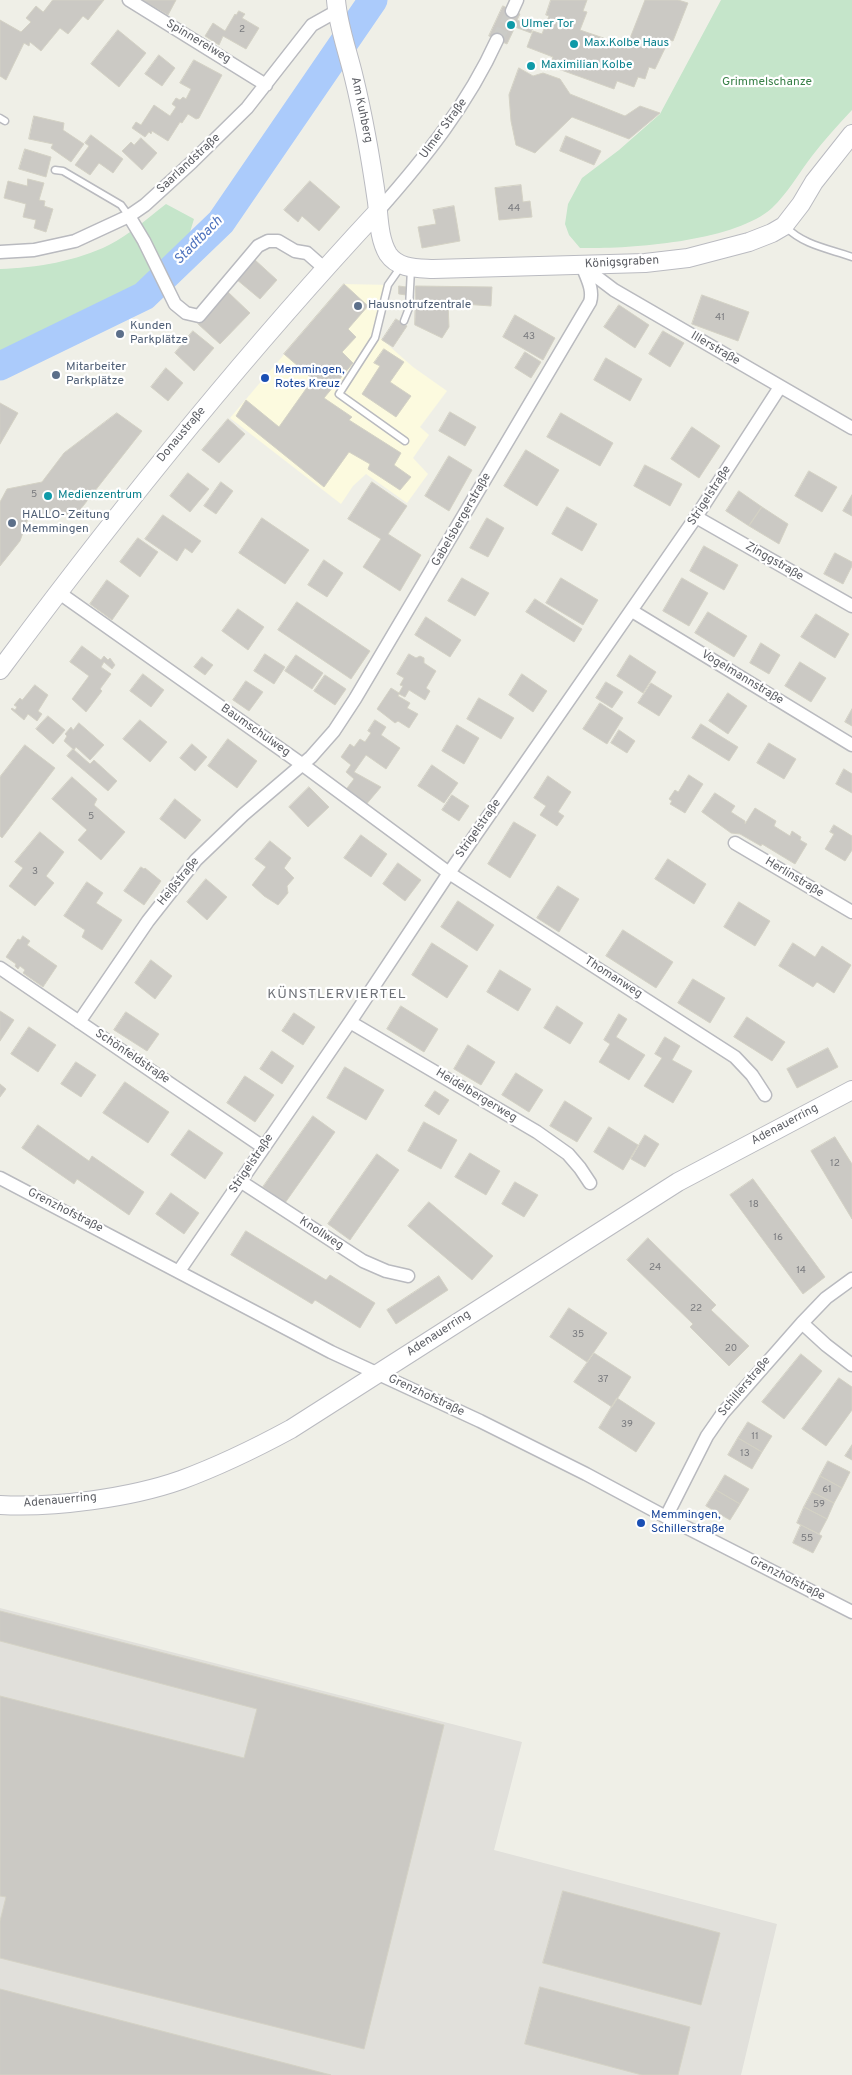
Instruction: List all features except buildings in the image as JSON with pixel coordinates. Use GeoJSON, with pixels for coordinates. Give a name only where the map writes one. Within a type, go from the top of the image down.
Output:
{"type":"FeatureCollection","features":[{"type":"Feature","properties":{"kind":"street","name":"Spinnereiweg"},"geometry":{"type":"LineString","coordinates":[[129,0],[266,85]]}},
{"type":"Feature","properties":{"kind":"street","name":"Saarlandstraße"},"geometry":{"type":"LineString","coordinates":[[0,252],[34,250],[75,241],[129,216],[145,205],[230,125],[266,85],[294,46],[312,25],[337,5]]}},
{"type":"Feature","properties":{"kind":"street","name":"Am Kuhberg"},"geometry":{"type":"LineString","coordinates":[[337,5],[362,110],[378,211]]}},
{"type":"Feature","properties":{"kind":"street","name":"Ulmer Straße"},"geometry":{"type":"LineString","coordinates":[[378,211],[425,157],[462,105],[498,40]]}},
{"type":"Feature","properties":{"kind":"street","name":"Königsgraben"},"geometry":{"type":"LineString","coordinates":[[407,267],[433,269],[645,264],[688,258],[749,242],[784,226],[819,174],[852,134]]}},
{"type":"Feature","properties":{"kind":"street"},"geometry":{"type":"LineString","coordinates":[[378,211],[383,242],[389,254],[407,267]]}},
{"type":"Feature","properties":{"kind":"street","name":"Donaustraße"},"geometry":{"type":"LineString","coordinates":[[0,670],[167,452],[324,268],[378,211]]}},
{"type":"Feature","properties":{"kind":"street"},"geometry":{"type":"LineString","coordinates":[[129,216],[175,304],[186,313],[199,316],[258,246],[273,240],[300,253],[306,253],[324,268]]}},
{"type":"Feature","properties":{"kind":"street","name":"Illerstraße"},"geometry":{"type":"LineString","coordinates":[[582,265],[606,285],[852,428]]}},
{"type":"Feature","properties":{"kind":"street","name":"Gabelsbergerstraße"},"geometry":{"type":"LineString","coordinates":[[303,765],[328,738],[356,699],[590,302],[591,290],[582,265]]}},
{"type":"Feature","properties":{"kind":"street","name":"Strigelstraße"},"geometry":{"type":"LineString","coordinates":[[179,1271],[350,1022],[449,872],[696,517],[780,387]]}},
{"type":"Feature","properties":{"kind":"street","name":"Zinggstraße"},"geometry":{"type":"LineString","coordinates":[[696,517],[852,606]]}},
{"type":"Feature","properties":{"kind":"street","name":"Baumschulweg"},"geometry":{"type":"LineString","coordinates":[[58,592],[303,765],[449,872]]}},
{"type":"Feature","properties":{"kind":"street","name":"Vogelmannstraße"},"geometry":{"type":"LineString","coordinates":[[632,610],[852,745]]}},
{"type":"Feature","properties":{"kind":"street","name":"Heißstraße"},"geometry":{"type":"LineString","coordinates":[[79,1022],[148,921],[196,860],[243,815],[303,765]]}},
{"type":"Feature","properties":{"kind":"street","name":"Herlinstraße"},"geometry":{"type":"LineString","coordinates":[[735,843],[852,912]]}},
{"type":"Feature","properties":{"kind":"street","name":"Thomanweg"},"geometry":{"type":"LineString","coordinates":[[449,872],[735,1057],[752,1075],[765,1095]]}},
{"type":"Feature","properties":{"kind":"street","name":"Schönfeldstraße"},"geometry":{"type":"LineString","coordinates":[[0,968],[263,1147]]}},
{"type":"Feature","properties":{"kind":"street","name":"Heidelbergerweg"},"geometry":{"type":"LineString","coordinates":[[350,1022],[537,1132],[568,1154],[590,1183]]}},
{"type":"Feature","properties":{"kind":"street","name":"Adenauerring"},"geometry":{"type":"LineString","coordinates":[[0,1505],[89,1500],[137,1492],[179,1481],[254,1450],[291,1429],[678,1182],[852,1090]]}},
{"type":"Feature","properties":{"kind":"street","name":"Grenzhofstraße"},"geometry":{"type":"LineString","coordinates":[[0,1178],[335,1354],[539,1451],[852,1612]]}},
{"type":"Feature","properties":{"kind":"street","name":"Knollweg"},"geometry":{"type":"LineString","coordinates":[[240,1181],[363,1261],[386,1271],[408,1276]]}},
{"type":"Feature","properties":{"kind":"street","name":"Schillerstraße"},"geometry":{"type":"LineString","coordinates":[[666,1518],[699,1451],[723,1413],[826,1298],[852,1279]]}},
{"type":"Feature","properties":{"kind":"street"},"geometry":{"type":"LineString","coordinates":[[802,1323],[852,1365]]}},
{"type":"Feature","properties":{"kind":"lane"},"geometry":{"type":"LineString","coordinates":[[55,170],[63,171],[121,205],[129,216]]}},
{"type":"Feature","properties":{"kind":"lane"},"geometry":{"type":"LineString","coordinates":[[784,226],[806,242],[852,257]]}},
{"type":"Feature","properties":{"kind":"lane"},"geometry":{"type":"LineString","coordinates":[[404,321],[409,308],[407,267]]}},
{"type":"Feature","properties":{"kind":"lane"},"geometry":{"type":"LineString","coordinates":[[405,441],[339,394],[375,338],[388,285],[407,267]]}},
{"type":"Feature","properties":{"kind":"shaded area"},"geometry":{"type":"Polygon","coordinates":[[[344,284],[391,285],[379,337],[413,367],[447,391],[420,427],[429,435],[413,458],[428,474],[407,503],[366,474],[353,486],[341,504],[230,418],[344,284]]]}},
{"type":"Feature","properties":{"kind":"shaded area"},"geometry":{"type":"Polygon","coordinates":[[[0,1608],[522,1742],[494,1850],[777,1924],[741,2075],[0,2075],[0,1608]]]}},
{"type":"Feature","properties":{"kind":"green space","name":"Grimmelschanze"},"geometry":{"type":"Polygon","coordinates":[[[721,0],[852,0],[852,110],[817,150],[788,190],[772,208],[755,220],[733,229],[680,241],[625,247],[580,248],[569,235],[565,224],[568,204],[582,178],[619,150],[660,114],[721,0]]]}},
{"type":"Feature","properties":{"kind":"green space"},"geometry":{"type":"Polygon","coordinates":[[[166,204],[194,219],[184,252],[143,284],[117,301],[0,356],[0,269],[56,263],[97,251],[139,226],[166,204]]]}},
{"type":"Feature","properties":{"kind":"waterway","name":"Stadtbach"},"geometry":{"type":"LineString","coordinates":[[0,366],[144,296],[221,222],[373,0]]}},
{"type":"Feature","properties":{"kind":"tunnel"},"geometry":{"type":"LineString","coordinates":[[497,40],[512,11]]}},
{"type":"Feature","properties":{"kind":"place","name":"Ulmer Tor"},"geometry":{"type":"Point","coordinates":[511,25]}},
{"type":"Feature","properties":{"kind":"place","name":"Max.Kolbe Haus"},"geometry":{"type":"Point","coordinates":[574,44]}},
{"type":"Feature","properties":{"kind":"place","name":"Maximilian Kolbe"},"geometry":{"type":"Point","coordinates":[531,66]}},
{"type":"Feature","properties":{"kind":"place","name":"Hausnotrufzentrale"},"geometry":{"type":"Point","coordinates":[358,306]}},
{"type":"Feature","properties":{"kind":"place","name":"Kunden Parkplätze"},"geometry":{"type":"Point","coordinates":[120,334]}},
{"type":"Feature","properties":{"kind":"place","name":"Mitarbeiter Parkplätze"},"geometry":{"type":"Point","coordinates":[56,375]}},
{"type":"Feature","properties":{"kind":"place","name":"Memmingen, Rotes Kreuz"},"geometry":{"type":"Point","coordinates":[265,378]}},
{"type":"Feature","properties":{"kind":"place","name":"Medienzentrum"},"geometry":{"type":"Point","coordinates":[48,496]}},
{"type":"Feature","properties":{"kind":"place","name":"HALLO- Zeitung Memmingen"},"geometry":{"type":"Point","coordinates":[12,523]}},
{"type":"Feature","properties":{"kind":"place","name":"Memmingen, Schillerstraße"},"geometry":{"type":"Point","coordinates":[641,1523]}},
{"type":"Feature","properties":{"kind":"district","name":"KÜNSTLERVIERTEL"},"geometry":{"type":"Point","coordinates":[337,995]}}]}
